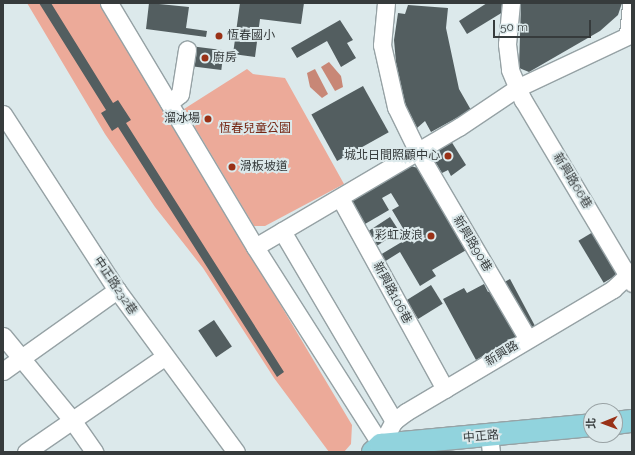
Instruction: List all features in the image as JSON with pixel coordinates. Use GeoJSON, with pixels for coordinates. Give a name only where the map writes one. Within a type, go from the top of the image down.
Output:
{"type":"FeatureCollection","features":[{"type":"Feature","properties":{"kind":"main road","name":"中正路"},"geometry":{"type":"LineString","coordinates":[[377,449],[490,444],[583,427]]}},
{"type":"Feature","properties":{"kind":"street"},"geometry":{"type":"LineString","coordinates":[[109,3],[377,449]]}},
{"type":"Feature","properties":{"kind":"street","name":"新興路90巷"},"geometry":{"type":"LineString","coordinates":[[386,3],[382,45],[388,82],[417,150],[528,339]]}},
{"type":"Feature","properties":{"kind":"street","name":"新興路66巷"},"geometry":{"type":"LineString","coordinates":[[511,3],[507,44],[510,70],[518,88],[631,276]]}},
{"type":"Feature","properties":{"kind":"street"},"geometry":{"type":"LineString","coordinates":[[255,247],[340,198],[417,150],[459,126],[518,88],[631,37],[631,3]]}},
{"type":"Feature","properties":{"kind":"street"},"geometry":{"type":"LineString","coordinates":[[169,103],[180,94],[187,50]]}},
{"type":"Feature","properties":{"kind":"street","name":"中正路232巷"},"geometry":{"type":"LineString","coordinates":[[3,114],[117,290],[232,450]]}},
{"type":"Feature","properties":{"kind":"street","name":"新興路106巷"},"geometry":{"type":"LineString","coordinates":[[340,198],[444,389]]}},
{"type":"Feature","properties":{"kind":"street"},"geometry":{"type":"LineString","coordinates":[[282,231],[394,421]]}},
{"type":"Feature","properties":{"kind":"street","name":"新興路"},"geometry":{"type":"LineString","coordinates":[[377,449],[394,421],[444,389],[613,289],[631,276]]}},
{"type":"Feature","properties":{"kind":"street"},"geometry":{"type":"LineString","coordinates":[[3,371],[117,290]]}},
{"type":"Feature","properties":{"kind":"street"},"geometry":{"type":"LineString","coordinates":[[3,336],[22,357],[72,420],[94,452]]}},
{"type":"Feature","properties":{"kind":"street"},"geometry":{"type":"LineString","coordinates":[[26,452],[164,357]]}},
{"type":"Feature","properties":{"kind":"green space"},"geometry":{"type":"Polygon","coordinates":[[[27,3],[101,3],[352,425],[351,444],[344,452],[329,452],[274,378],[203,268],[155,207],[105,134],[27,3]]]}},
{"type":"Feature","properties":{"kind":"green space","name":"恆春兒童公園"},"geometry":{"type":"Polygon","coordinates":[[[247,69],[253,74],[285,78],[344,184],[265,226],[254,226],[184,109],[247,69]]]}},
{"type":"Feature","properties":{"kind":"shaded area"},"geometry":{"type":"Polygon","coordinates":[[[329,62],[341,76],[343,87],[335,91],[321,67],[329,62]]]}},
{"type":"Feature","properties":{"kind":"shaded area"},"geometry":{"type":"Polygon","coordinates":[[[315,69],[328,94],[322,98],[310,87],[307,73],[315,69]]]}},
{"type":"Feature","properties":{"kind":"building"},"geometry":{"type":"Polygon","coordinates":[[[39,3],[51,3],[113,103],[118,100],[131,120],[126,123],[284,372],[277,377],[118,127],[112,131],[101,113],[106,110],[39,3]]]}},
{"type":"Feature","properties":{"kind":"building"},"geometry":{"type":"Polygon","coordinates":[[[149,3],[189,7],[186,28],[207,31],[206,37],[146,29],[149,3]]]}},
{"type":"Feature","properties":{"kind":"building"},"geometry":{"type":"Polygon","coordinates":[[[240,3],[304,3],[301,24],[260,19],[255,57],[233,54],[240,3]]]}},
{"type":"Feature","properties":{"kind":"building"},"geometry":{"type":"Polygon","coordinates":[[[487,3],[503,3],[503,12],[467,34],[459,21],[487,3]]]}},
{"type":"Feature","properties":{"kind":"building"},"geometry":{"type":"Polygon","coordinates":[[[521,3],[622,3],[618,15],[600,31],[529,72],[519,68],[521,3]]]}},
{"type":"Feature","properties":{"kind":"building"},"geometry":{"type":"Polygon","coordinates":[[[408,5],[448,8],[446,28],[459,89],[471,110],[431,132],[425,121],[417,128],[406,106],[397,74],[394,40],[398,13],[405,14],[408,5]]]}},
{"type":"Feature","properties":{"kind":"building"},"geometry":{"type":"Polygon","coordinates":[[[340,20],[353,40],[347,43],[356,58],[341,67],[327,41],[297,58],[291,48],[340,20]]]}},
{"type":"Feature","properties":{"kind":"building","name":"廚房"},"geometry":{"type":"Polygon","coordinates":[[[190,46],[224,50],[221,70],[188,66],[190,46]]]}},
{"type":"Feature","properties":{"kind":"building"},"geometry":{"type":"Polygon","coordinates":[[[363,86],[389,132],[337,161],[311,115],[363,86]]]}},
{"type":"Feature","properties":{"kind":"building","name":"城北日間照顧中心"},"geometry":{"type":"Polygon","coordinates":[[[451,141],[466,165],[451,176],[448,170],[442,173],[434,160],[437,151],[451,141]]]}},
{"type":"Feature","properties":{"kind":"building"},"geometry":{"type":"Polygon","coordinates":[[[411,166],[421,169],[468,249],[432,270],[436,276],[420,286],[400,252],[384,262],[380,255],[405,240],[400,232],[404,230],[392,210],[399,206],[391,193],[382,198],[389,210],[365,224],[351,201],[411,166]]]}},
{"type":"Feature","properties":{"kind":"building"},"geometry":{"type":"Polygon","coordinates":[[[390,217],[399,231],[377,245],[368,231],[390,217]]]}},
{"type":"Feature","properties":{"kind":"building"},"geometry":{"type":"Polygon","coordinates":[[[593,232],[618,274],[604,283],[578,241],[593,232]]]}},
{"type":"Feature","properties":{"kind":"building"},"geometry":{"type":"Polygon","coordinates":[[[510,279],[535,326],[527,330],[502,283],[510,279]]]}},
{"type":"Feature","properties":{"kind":"building"},"geometry":{"type":"Polygon","coordinates":[[[484,284],[488,292],[494,289],[519,336],[476,360],[443,299],[464,288],[467,293],[484,284]]]}},
{"type":"Feature","properties":{"kind":"building"},"geometry":{"type":"Polygon","coordinates":[[[431,285],[443,304],[418,319],[406,300],[431,285]]]}},
{"type":"Feature","properties":{"kind":"building"},"geometry":{"type":"Polygon","coordinates":[[[214,320],[232,347],[216,357],[198,331],[214,320]]]}},
{"type":"Feature","properties":{"kind":"place","name":"恆春國小"},"geometry":{"type":"Point","coordinates":[219,36]}},
{"type":"Feature","properties":{"kind":"place","name":"廚房"},"geometry":{"type":"Point","coordinates":[205,58]}},
{"type":"Feature","properties":{"kind":"place","name":"溜冰場"},"geometry":{"type":"Point","coordinates":[208,119]}},
{"type":"Feature","properties":{"kind":"place","name":"城北日間照顧中心"},"geometry":{"type":"Point","coordinates":[448,156]}},
{"type":"Feature","properties":{"kind":"place","name":"滑板坡道"},"geometry":{"type":"Point","coordinates":[232,167]}},
{"type":"Feature","properties":{"kind":"place","name":"彩虹波浪"},"geometry":{"type":"Point","coordinates":[431,236]}}]}
